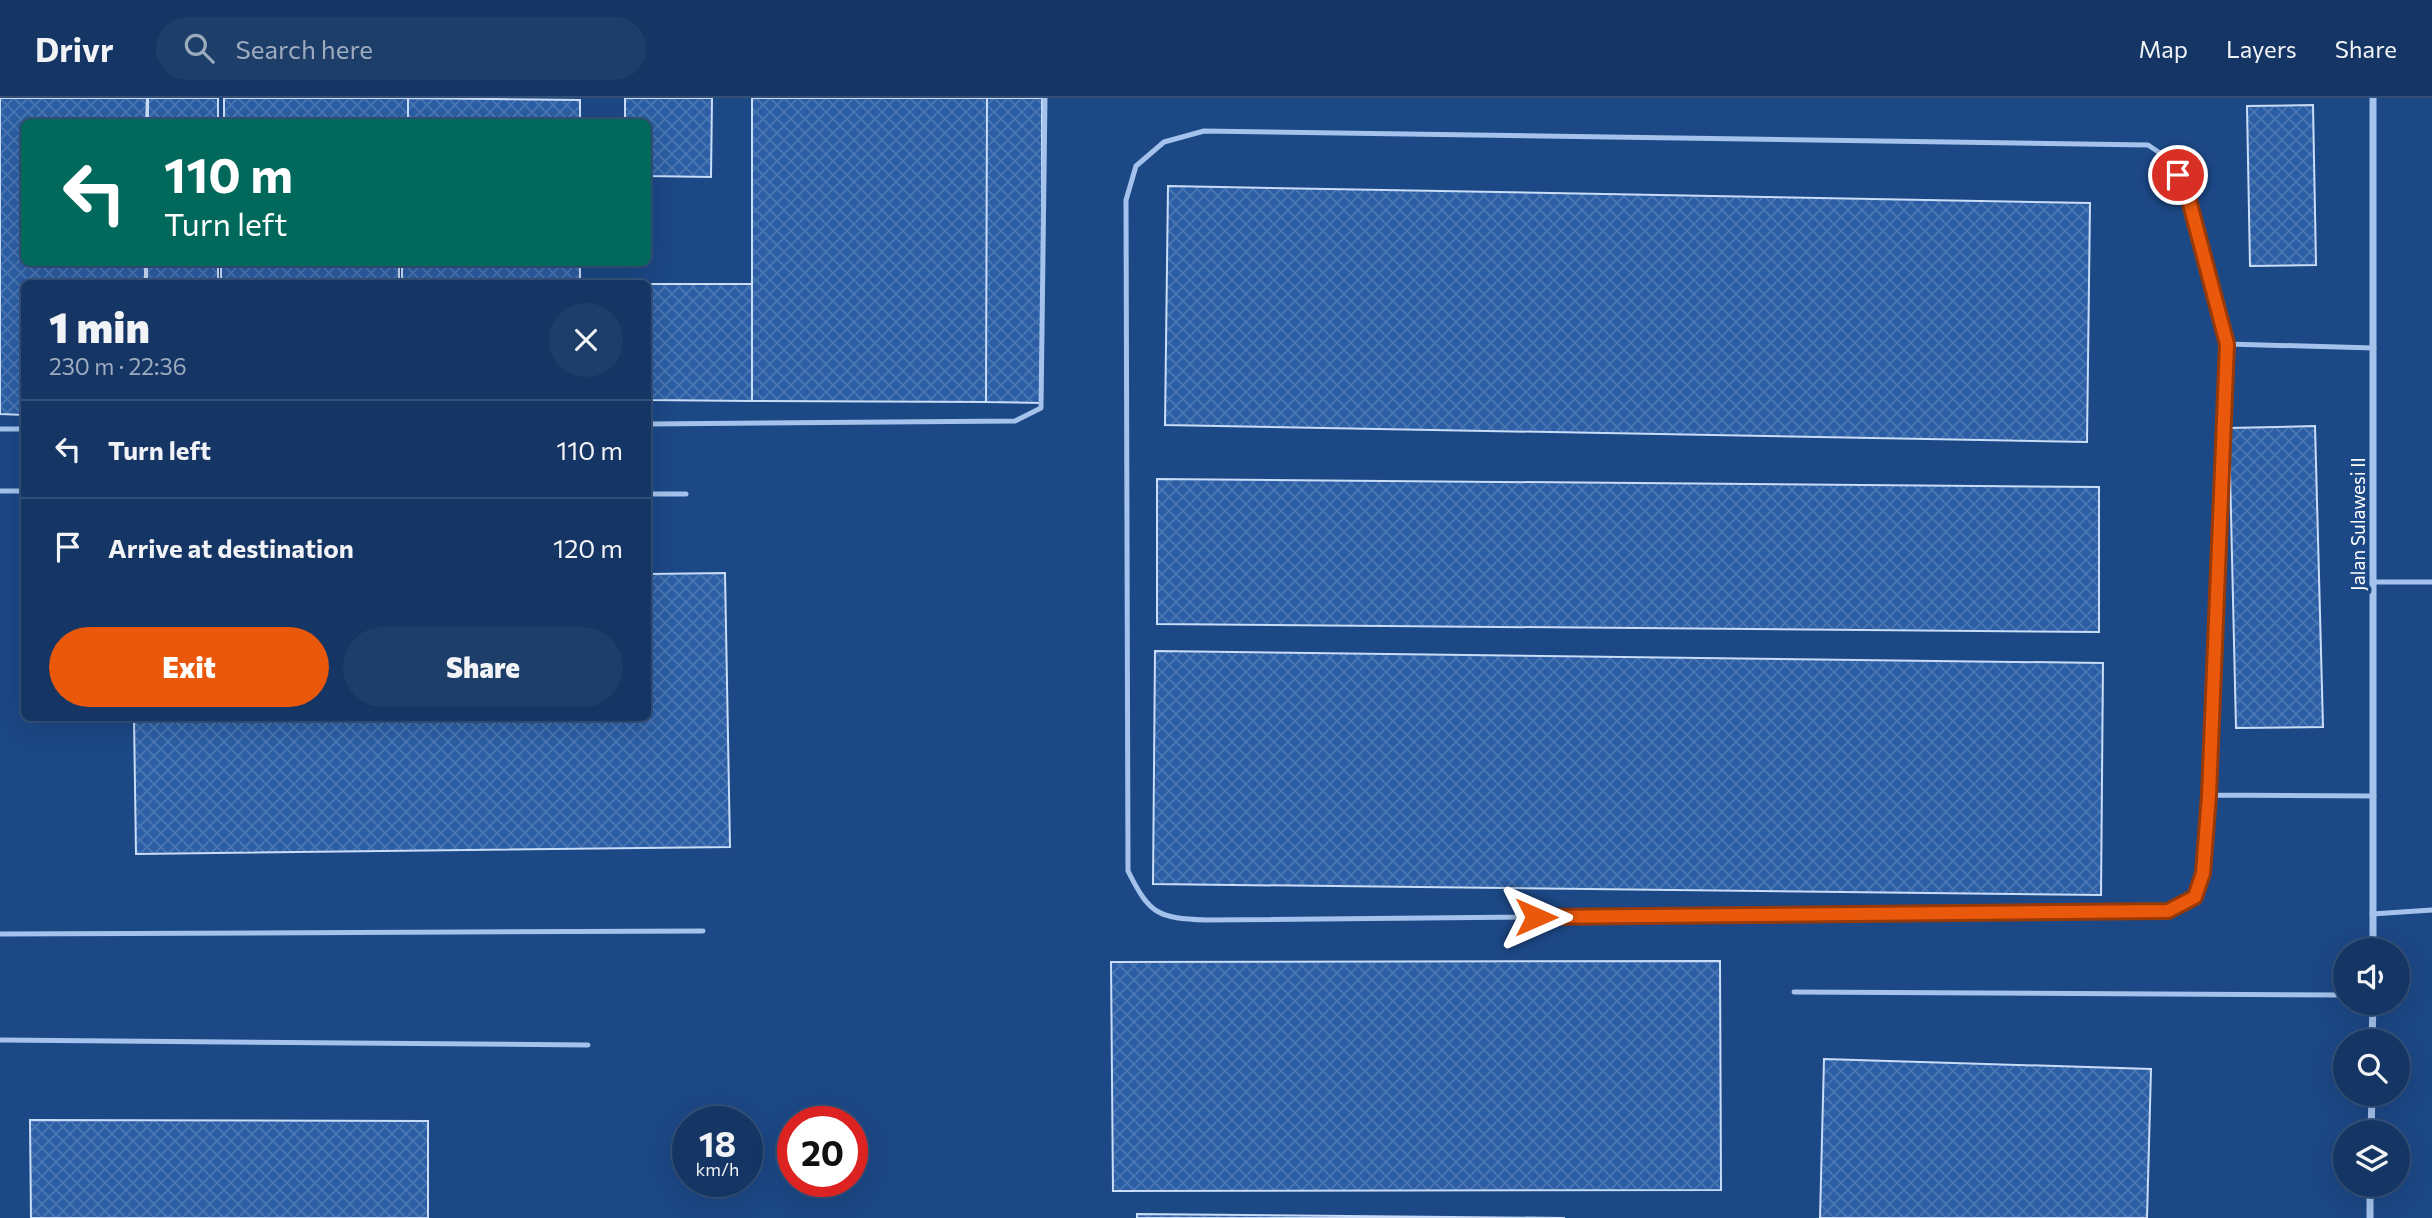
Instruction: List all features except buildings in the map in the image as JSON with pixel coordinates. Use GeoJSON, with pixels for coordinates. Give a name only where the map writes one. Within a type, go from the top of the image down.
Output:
{"type":"FeatureCollection","features":[{"type":"Feature","properties":{"kind":"street","name":"Jalan Sulawesi II"},"geometry":{"type":"LineString","coordinates":[[2373,938],[2375,796],[2372,582],[2374,98]]}},
{"type":"Feature","properties":{"kind":"street"},"geometry":{"type":"LineString","coordinates":[[2370,1218],[2371,1197]]}},
{"type":"Feature","properties":{"kind":"lane"},"geometry":{"type":"LineString","coordinates":[[651,424],[1015,421],[1041,408],[1045,98]]}},
{"type":"Feature","properties":{"kind":"lane"},"geometry":{"type":"LineString","coordinates":[[1205,131],[2148,145],[2163,155],[2178,175],[2189,200],[2227,344],[2209,795],[2203,873],[2195,897],[2168,911],[1170,919],[1144,902],[1128,871],[1126,200],[1136,166],[1164,142],[1205,131]]}},
{"type":"Feature","properties":{"kind":"lane"},"geometry":{"type":"LineString","coordinates":[[2227,344],[2374,348]]}},
{"type":"Feature","properties":{"kind":"lane"},"geometry":{"type":"LineString","coordinates":[[0,429],[21,429]]}},
{"type":"Feature","properties":{"kind":"lane"},"geometry":{"type":"LineString","coordinates":[[0,491],[21,491]]}},
{"type":"Feature","properties":{"kind":"lane"},"geometry":{"type":"LineString","coordinates":[[651,494],[686,494]]}},
{"type":"Feature","properties":{"kind":"lane"},"geometry":{"type":"LineString","coordinates":[[2372,582],[2432,582]]}},
{"type":"Feature","properties":{"kind":"lane"},"geometry":{"type":"LineString","coordinates":[[2209,795],[2375,796]]}},
{"type":"Feature","properties":{"kind":"lane"},"geometry":{"type":"LineString","coordinates":[[2372,914],[2432,910]]}},
{"type":"Feature","properties":{"kind":"lane"},"geometry":{"type":"LineString","coordinates":[[0,934],[703,931]]}},
{"type":"Feature","properties":{"kind":"lane"},"geometry":{"type":"LineString","coordinates":[[1794,992],[2333,995]]}},
{"type":"Feature","properties":{"kind":"lane"},"geometry":{"type":"LineString","coordinates":[[0,1040],[588,1045]]}},
{"type":"Feature","properties":{"kind":"route"},"geometry":{"type":"LineString","coordinates":[[1536,917],[2168,911],[2195,897],[2203,873],[2209,795],[2227,344],[2189,200],[2178,175]]}}]}
